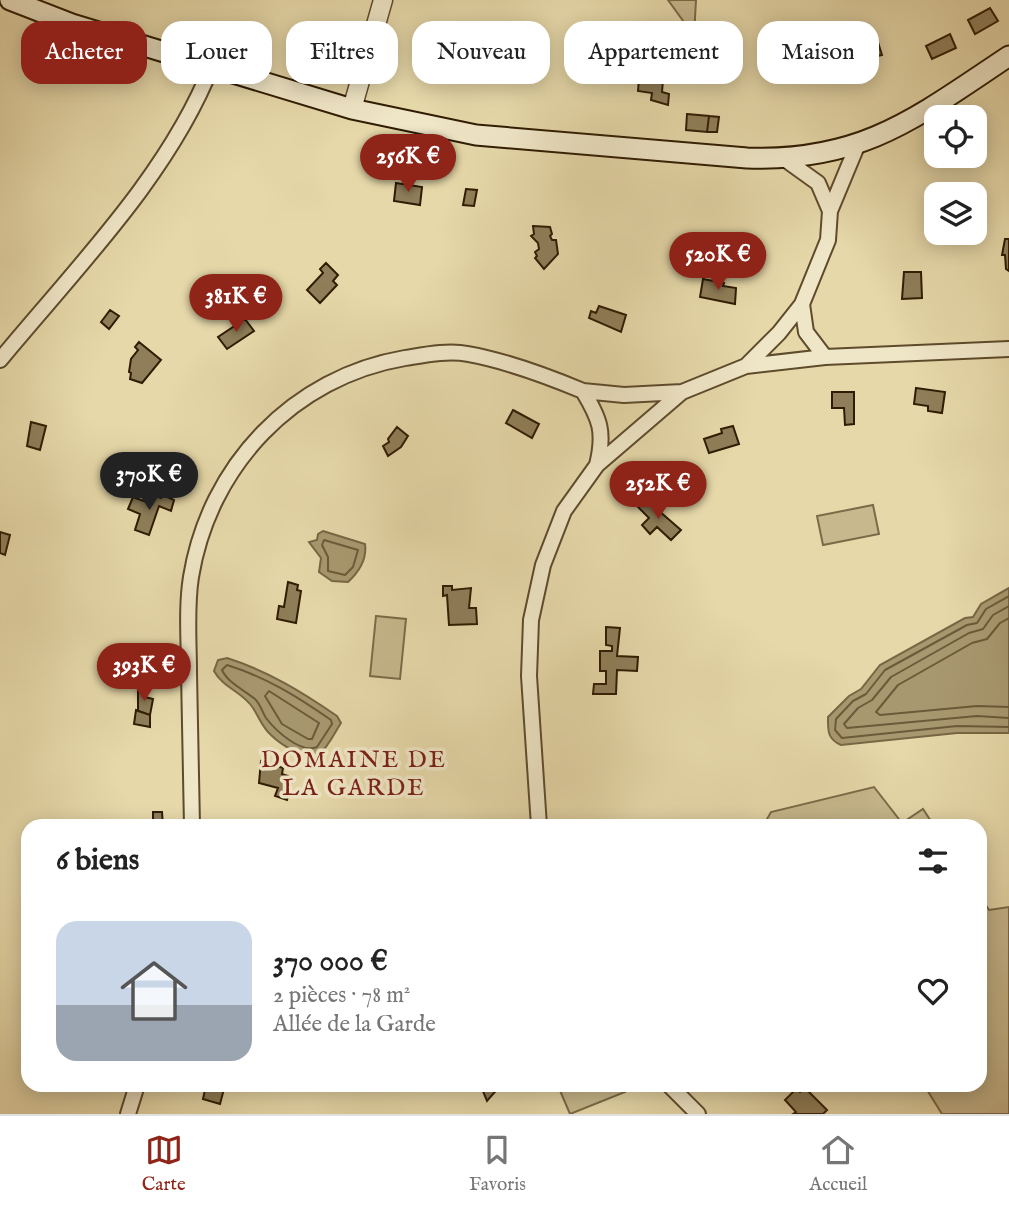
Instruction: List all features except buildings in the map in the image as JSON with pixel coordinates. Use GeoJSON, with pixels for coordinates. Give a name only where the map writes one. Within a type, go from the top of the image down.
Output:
{"type":"FeatureCollection","features":[{"type":"Feature","properties":{"kind":"main road"},"geometry":{"type":"LineString","coordinates":[[17,1],[72,24],[161,50]]}},
{"type":"Feature","properties":{"kind":"main road"},"geometry":{"type":"LineString","coordinates":[[272,84],[352,109],[476,135],[786,160],[857,146],[923,113],[1009,56]]}},
{"type":"Feature","properties":{"kind":"street"},"geometry":{"type":"LineString","coordinates":[[352,109],[383,0]]}},
{"type":"Feature","properties":{"kind":"street"},"geometry":{"type":"LineString","coordinates":[[0,360],[153,174],[186,124],[204,84]]}},
{"type":"Feature","properties":{"kind":"street"},"geometry":{"type":"LineString","coordinates":[[746,366],[779,333],[802,304],[828,240],[830,211],[857,146]]}},
{"type":"Feature","properties":{"kind":"street"},"geometry":{"type":"LineString","coordinates":[[820,155],[818,183],[830,211]]}},
{"type":"Feature","properties":{"kind":"street"},"geometry":{"type":"LineString","coordinates":[[786,160],[818,183]]}},
{"type":"Feature","properties":{"kind":"street"},"geometry":{"type":"LineString","coordinates":[[802,304],[806,332],[825,357]]}},
{"type":"Feature","properties":{"kind":"street"},"geometry":{"type":"LineString","coordinates":[[539,819],[529,676],[531,620],[543,565],[564,511],[597,465],[682,392],[746,366],[825,357],[1009,349]]}},
{"type":"Feature","properties":{"kind":"street"},"geometry":{"type":"LineString","coordinates":[[192,819],[188,619],[191,579],[199,538],[230,471],[262,433],[296,402],[344,375],[387,361],[466,353],[545,375],[583,391],[624,395],[682,392]]}},
{"type":"Feature","properties":{"kind":"street"},"geometry":{"type":"LineString","coordinates":[[583,391],[598,417],[602,444],[597,465]]}},
{"type":"Feature","properties":{"kind":"street"},"geometry":{"type":"LineString","coordinates":[[128,1114],[135,1092]]}},
{"type":"Feature","properties":{"kind":"street"},"geometry":{"type":"LineString","coordinates":[[676,1092],[698,1114]]}},
{"type":"Feature","properties":{"kind":"shaded area"},"geometry":{"type":"Polygon","coordinates":[[[668,0],[696,0],[695,21],[683,21],[668,0]]]}},
{"type":"Feature","properties":{"kind":"shaded area"},"geometry":{"type":"Polygon","coordinates":[[[873,505],[879,534],[823,545],[817,516],[873,505]]]}},
{"type":"Feature","properties":{"kind":"shaded area"},"geometry":{"type":"Polygon","coordinates":[[[376,616],[406,619],[400,679],[370,676],[376,616]]]}},
{"type":"Feature","properties":{"kind":"shaded area"},"geometry":{"type":"Polygon","coordinates":[[[874,787],[899,819],[767,819],[771,812],[874,787]]]}},
{"type":"Feature","properties":{"kind":"shaded area"},"geometry":{"type":"Polygon","coordinates":[[[923,809],[929,819],[908,819],[923,809]]]}},
{"type":"Feature","properties":{"kind":"shaded area"},"geometry":{"type":"Polygon","coordinates":[[[987,907],[989,910],[1009,907],[1009,1114],[942,1114],[928,1092],[987,1092],[987,907]]]}},
{"type":"Feature","properties":{"kind":"shaded area"},"geometry":{"type":"Polygon","coordinates":[[[561,1092],[625,1092],[570,1114],[561,1092]]]}},
{"type":"Feature","properties":{"kind":"water"},"geometry":{"type":"Polygon","coordinates":[[[323,531],[365,544],[361,565],[348,582],[332,581],[319,572],[321,558],[309,542],[317,540],[318,534],[323,531]]]}},
{"type":"Feature","properties":{"kind":"water"},"geometry":{"type":"Polygon","coordinates":[[[1009,588],[1009,733],[957,733],[841,745],[833,740],[828,730],[828,717],[849,696],[861,689],[880,665],[965,618],[973,617],[981,604],[1009,588]]]}},
{"type":"Feature","properties":{"kind":"water"},"geometry":{"type":"Polygon","coordinates":[[[227,658],[284,683],[337,716],[341,723],[319,754],[301,754],[271,735],[249,703],[222,682],[214,671],[218,660],[227,658]]]}},
{"type":"Feature","properties":{"kind":"district","name":"DOMAINE DE LA GARDE"},"geometry":{"type":"Point","coordinates":[354,774]}}]}
